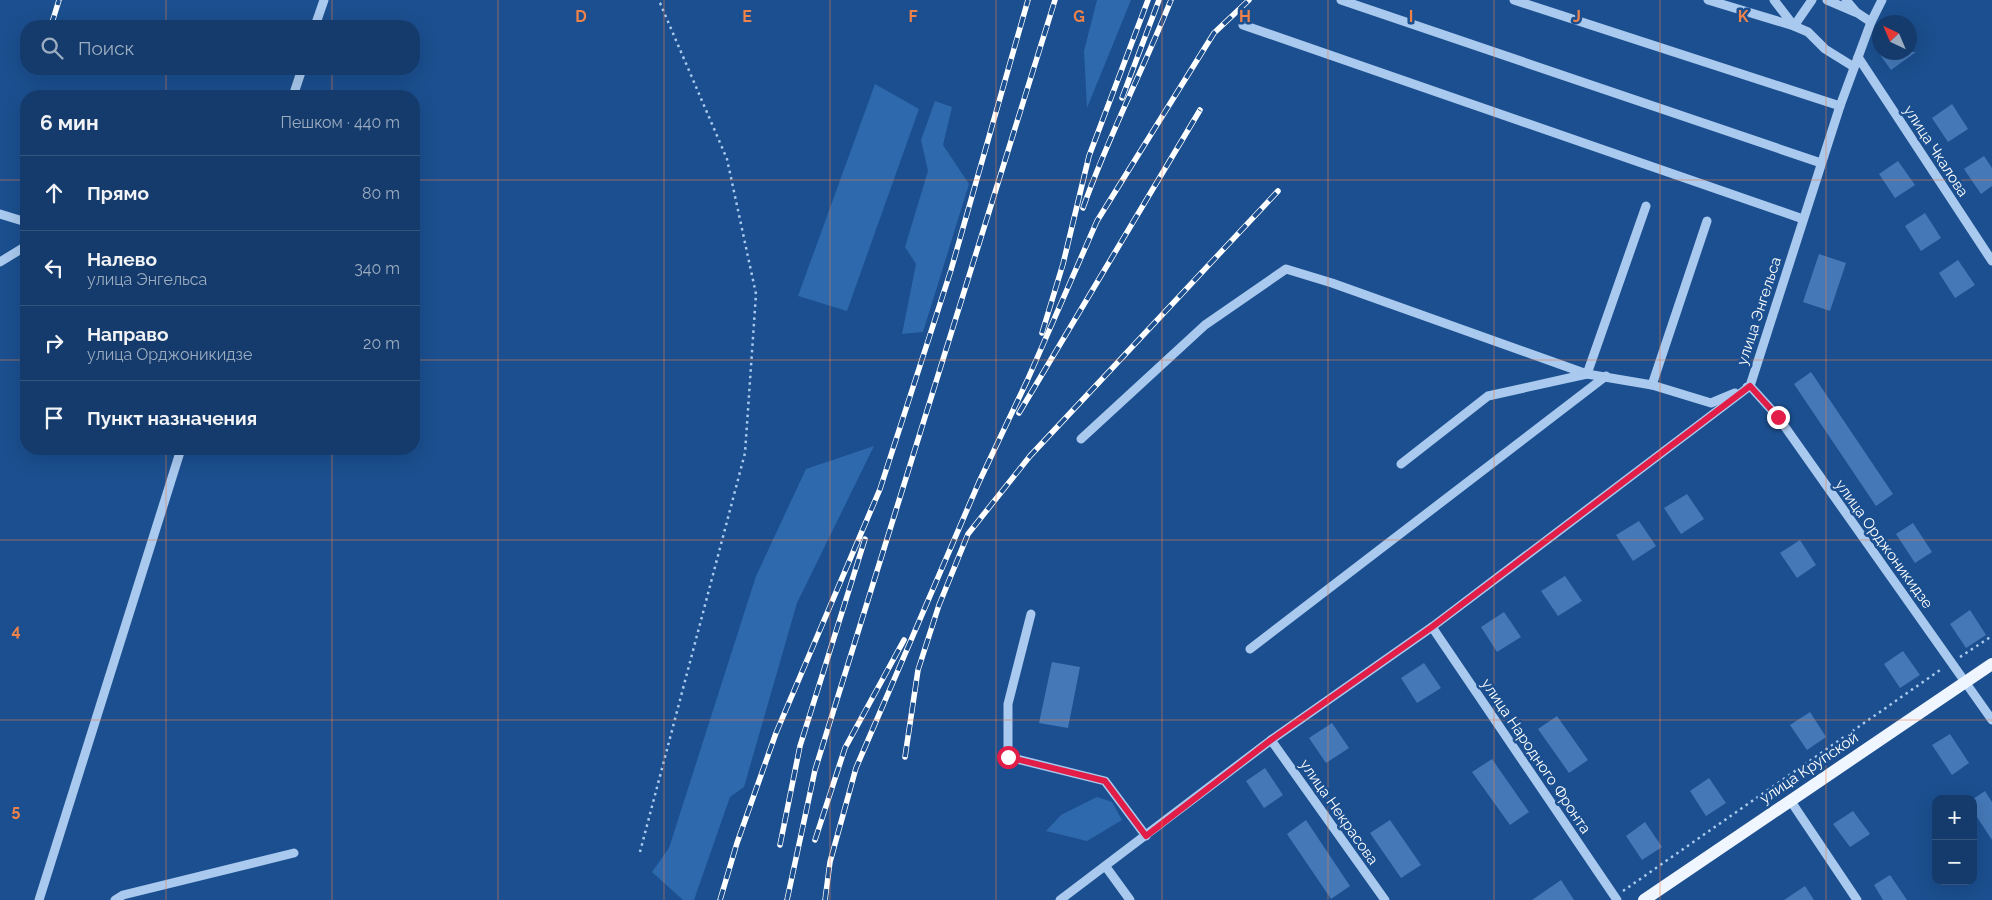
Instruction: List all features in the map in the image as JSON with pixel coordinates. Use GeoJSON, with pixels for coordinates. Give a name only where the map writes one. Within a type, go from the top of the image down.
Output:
{"type":"FeatureCollection","features":[{"type":"Feature","properties":{"kind":"main road","name":"улица Крупской"},"geometry":{"type":"LineString","coordinates":[[1644,900],[1992,664]]}},
{"type":"Feature","properties":{"kind":"street"},"geometry":{"type":"LineString","coordinates":[[317,20],[324,0]]}},
{"type":"Feature","properties":{"kind":"street"},"geometry":{"type":"LineString","coordinates":[[1342,0],[1821,163]]}},
{"type":"Feature","properties":{"kind":"street"},"geometry":{"type":"LineString","coordinates":[[1514,0],[1840,106]]}},
{"type":"Feature","properties":{"kind":"street"},"geometry":{"type":"LineString","coordinates":[[1708,0],[1722,2],[1808,32],[1825,48],[1854,67]]}},
{"type":"Feature","properties":{"kind":"street"},"geometry":{"type":"LineString","coordinates":[[1774,0],[1794,26]]}},
{"type":"Feature","properties":{"kind":"street"},"geometry":{"type":"LineString","coordinates":[[1794,26],[1812,0]]}},
{"type":"Feature","properties":{"kind":"street"},"geometry":{"type":"LineString","coordinates":[[1826,0],[1856,12],[1871,22]]}},
{"type":"Feature","properties":{"kind":"street"},"geometry":{"type":"LineString","coordinates":[[1846,0],[1856,12]]}},
{"type":"Feature","properties":{"kind":"street","name":"улица Энгельса"},"geometry":{"type":"LineString","coordinates":[[1060,900],[1271,740],[1432,627],[1750,386],[1840,106],[1871,22],[1882,0]]}},
{"type":"Feature","properties":{"kind":"street"},"geometry":{"type":"LineString","coordinates":[[1243,25],[1803,219]]}},
{"type":"Feature","properties":{"kind":"street","name":"улица Чкалова"},"geometry":{"type":"LineString","coordinates":[[1858,57],[1992,261]]}},
{"type":"Feature","properties":{"kind":"street"},"geometry":{"type":"LineString","coordinates":[[295,90],[300,75]]}},
{"type":"Feature","properties":{"kind":"street"},"geometry":{"type":"LineString","coordinates":[[1587,374],[1646,206]]}},
{"type":"Feature","properties":{"kind":"street"},"geometry":{"type":"LineString","coordinates":[[0,214],[20,220]]}},
{"type":"Feature","properties":{"kind":"street"},"geometry":{"type":"LineString","coordinates":[[1652,385],[1707,221]]}},
{"type":"Feature","properties":{"kind":"street"},"geometry":{"type":"LineString","coordinates":[[0,262],[20,250]]}},
{"type":"Feature","properties":{"kind":"street"},"geometry":{"type":"LineString","coordinates":[[1081,439],[1206,325],[1286,269],[1342,286],[1587,374],[1652,385],[1711,403],[1750,386]]}},
{"type":"Feature","properties":{"kind":"street"},"geometry":{"type":"LineString","coordinates":[[1401,464],[1488,396],[1587,374]]}},
{"type":"Feature","properties":{"kind":"street"},"geometry":{"type":"LineString","coordinates":[[1250,649],[1606,376]]}},
{"type":"Feature","properties":{"kind":"street","name":"улица Орджоникидзе"},"geometry":{"type":"LineString","coordinates":[[1750,386],[1778,417],[1992,720]]}},
{"type":"Feature","properties":{"kind":"street"},"geometry":{"type":"LineString","coordinates":[[37,899],[179,455]]}},
{"type":"Feature","properties":{"kind":"street"},"geometry":{"type":"LineString","coordinates":[[1030,614],[1008,704],[1008,757],[1105,781],[1146,836]]}},
{"type":"Feature","properties":{"kind":"street","name":"улица Народного Фронта"},"geometry":{"type":"LineString","coordinates":[[1432,627],[1616,899]]}},
{"type":"Feature","properties":{"kind":"street","name":"улица Некрасова"},"geometry":{"type":"LineString","coordinates":[[1271,740],[1385,900]]}},
{"type":"Feature","properties":{"kind":"street"},"geometry":{"type":"LineString","coordinates":[[1790,800],[1857,900]]}},
{"type":"Feature","properties":{"kind":"street"},"geometry":{"type":"LineString","coordinates":[[115,900],[123,895],[294,853]]}},
{"type":"Feature","properties":{"kind":"street"},"geometry":{"type":"LineString","coordinates":[[1106,867],[1130,900]]}},
{"type":"Feature","properties":{"kind":"path"},"geometry":{"type":"LineString","coordinates":[[640,852],[745,453],[756,294],[727,159],[660,2],[657,0]]}},
{"type":"Feature","properties":{"kind":"path"},"geometry":{"type":"LineString","coordinates":[[1616,899],[1951,662],[1992,636]]}},
{"type":"Feature","properties":{"kind":"shaded area"},"geometry":{"type":"Polygon","coordinates":[[[1097,0],[1131,0],[1087,108],[1084,51],[1097,0]]]}},
{"type":"Feature","properties":{"kind":"shaded area"},"geometry":{"type":"Polygon","coordinates":[[[875,84],[919,109],[847,311],[798,296],[875,84]]]}},
{"type":"Feature","properties":{"kind":"shaded area"},"geometry":{"type":"Polygon","coordinates":[[[935,101],[952,107],[943,145],[969,184],[923,332],[902,334],[916,264],[905,247],[928,171],[921,140],[935,101]]]}},
{"type":"Feature","properties":{"kind":"shaded area"},"geometry":{"type":"Polygon","coordinates":[[[874,446],[797,603],[744,787],[730,797],[694,900],[683,900],[652,872],[669,848],[756,576],[806,469],[874,446]]]}},
{"type":"Feature","properties":{"kind":"shaded area"},"geometry":{"type":"Polygon","coordinates":[[[1097,797],[1112,802],[1122,820],[1087,841],[1046,831],[1061,815],[1097,797]]]}},
{"type":"Feature","properties":{"kind":"building"},"geometry":{"type":"Polygon","coordinates":[[[1884,60],[1905,60],[1891,70],[1884,60]]]}},
{"type":"Feature","properties":{"kind":"building"},"geometry":{"type":"Polygon","coordinates":[[[1952,104],[1968,129],[1948,142],[1932,118],[1952,104]]]}},
{"type":"Feature","properties":{"kind":"building"},"geometry":{"type":"Polygon","coordinates":[[[1984,156],[1992,168],[1992,186],[1981,194],[1964,169],[1984,156]]]}},
{"type":"Feature","properties":{"kind":"building"},"geometry":{"type":"Polygon","coordinates":[[[1898,161],[1915,185],[1895,198],[1879,174],[1898,161]]]}},
{"type":"Feature","properties":{"kind":"building"},"geometry":{"type":"Polygon","coordinates":[[[1925,213],[1941,238],[1921,251],[1905,226],[1925,213]]]}},
{"type":"Feature","properties":{"kind":"building"},"geometry":{"type":"Polygon","coordinates":[[[1819,254],[1846,263],[1830,311],[1803,302],[1819,254]]]}},
{"type":"Feature","properties":{"kind":"building"},"geometry":{"type":"Polygon","coordinates":[[[1958,260],[1975,285],[1955,298],[1939,273],[1958,260]]]}},
{"type":"Feature","properties":{"kind":"building"},"geometry":{"type":"Polygon","coordinates":[[[1811,372],[1893,494],[1876,506],[1794,384],[1811,372]]]}},
{"type":"Feature","properties":{"kind":"building"},"geometry":{"type":"Polygon","coordinates":[[[1687,494],[1704,519],[1681,534],[1664,508],[1687,494]]]}},
{"type":"Feature","properties":{"kind":"building"},"geometry":{"type":"Polygon","coordinates":[[[1639,521],[1656,546],[1633,561],[1616,535],[1639,521]]]}},
{"type":"Feature","properties":{"kind":"building"},"geometry":{"type":"Polygon","coordinates":[[[1913,523],[1932,552],[1915,563],[1896,534],[1913,523]]]}},
{"type":"Feature","properties":{"kind":"building"},"geometry":{"type":"Polygon","coordinates":[[[1800,540],[1816,565],[1797,578],[1780,553],[1800,540]]]}},
{"type":"Feature","properties":{"kind":"building"},"geometry":{"type":"Polygon","coordinates":[[[1565,576],[1582,601],[1558,616],[1541,591],[1565,576]]]}},
{"type":"Feature","properties":{"kind":"building"},"geometry":{"type":"Polygon","coordinates":[[[1970,610],[1986,635],[1966,648],[1950,624],[1970,610]]]}},
{"type":"Feature","properties":{"kind":"building"},"geometry":{"type":"Polygon","coordinates":[[[1504,612],[1521,637],[1497,652],[1481,627],[1504,612]]]}},
{"type":"Feature","properties":{"kind":"building"},"geometry":{"type":"Polygon","coordinates":[[[1903,651],[1920,675],[1900,688],[1884,664],[1903,651]]]}},
{"type":"Feature","properties":{"kind":"building"},"geometry":{"type":"Polygon","coordinates":[[[1052,662],[1080,667],[1068,728],[1039,723],[1052,662]]]}},
{"type":"Feature","properties":{"kind":"building"},"geometry":{"type":"Polygon","coordinates":[[[1424,663],[1441,688],[1417,703],[1401,678],[1424,663]]]}},
{"type":"Feature","properties":{"kind":"building"},"geometry":{"type":"Polygon","coordinates":[[[1810,712],[1826,737],[1807,750],[1790,725],[1810,712]]]}},
{"type":"Feature","properties":{"kind":"building"},"geometry":{"type":"Polygon","coordinates":[[[1557,716],[1588,760],[1569,773],[1538,729],[1557,716]]]}},
{"type":"Feature","properties":{"kind":"building"},"geometry":{"type":"Polygon","coordinates":[[[1332,723],[1349,748],[1326,763],[1309,738],[1332,723]]]}},
{"type":"Feature","properties":{"kind":"building"},"geometry":{"type":"Polygon","coordinates":[[[1950,734],[1969,763],[1952,775],[1932,745],[1950,734]]]}},
{"type":"Feature","properties":{"kind":"building"},"geometry":{"type":"Polygon","coordinates":[[[1492,759],[1529,812],[1510,825],[1472,772],[1492,759]]]}},
{"type":"Feature","properties":{"kind":"building"},"geometry":{"type":"Polygon","coordinates":[[[1265,768],[1283,795],[1264,808],[1246,781],[1265,768]]]}},
{"type":"Feature","properties":{"kind":"building"},"geometry":{"type":"Polygon","coordinates":[[[1709,778],[1726,803],[1706,816],[1690,791],[1709,778]]]}},
{"type":"Feature","properties":{"kind":"building"},"geometry":{"type":"Polygon","coordinates":[[[1985,791],[1992,802],[1992,840],[1977,817],[1977,796],[1985,791]]]}},
{"type":"Feature","properties":{"kind":"building"},"geometry":{"type":"Polygon","coordinates":[[[1853,811],[1870,834],[1850,847],[1833,824],[1853,811]]]}},
{"type":"Feature","properties":{"kind":"building"},"geometry":{"type":"Polygon","coordinates":[[[1306,820],[1350,886],[1331,899],[1287,834],[1306,820]]]}},
{"type":"Feature","properties":{"kind":"building"},"geometry":{"type":"Polygon","coordinates":[[[1390,820],[1421,865],[1401,878],[1370,833],[1390,820]]]}},
{"type":"Feature","properties":{"kind":"building"},"geometry":{"type":"Polygon","coordinates":[[[1645,822],[1662,847],[1642,860],[1626,836],[1645,822]]]}},
{"type":"Feature","properties":{"kind":"building"},"geometry":{"type":"Polygon","coordinates":[[[1890,875],[1907,900],[1883,900],[1874,885],[1890,875]]]}},
{"type":"Feature","properties":{"kind":"building"},"geometry":{"type":"Polygon","coordinates":[[[1561,880],[1574,900],[1532,900],[1561,880]]]}},
{"type":"Feature","properties":{"kind":"building"},"geometry":{"type":"Polygon","coordinates":[[[1805,886],[1814,900],[1784,900],[1805,886]]]}},
{"type":"Feature","properties":{"kind":"railway"},"geometry":{"type":"LineString","coordinates":[[53,20],[59,0]]}},
{"type":"Feature","properties":{"kind":"railway"},"geometry":{"type":"LineString","coordinates":[[720,900],[737,843],[776,733],[880,489],[951,270],[1028,0]]}},
{"type":"Feature","properties":{"kind":"railway"},"geometry":{"type":"LineString","coordinates":[[787,900],[815,770],[1055,0]]}},
{"type":"Feature","properties":{"kind":"railway"},"geometry":{"type":"LineString","coordinates":[[1042,333],[1063,264],[1089,156],[1148,0]]}},
{"type":"Feature","properties":{"kind":"railway"},"geometry":{"type":"LineString","coordinates":[[1122,98],[1159,0]]}},
{"type":"Feature","properties":{"kind":"railway"},"geometry":{"type":"LineString","coordinates":[[1083,208],[1103,155],[1171,0]]}},
{"type":"Feature","properties":{"kind":"railway"},"geometry":{"type":"LineString","coordinates":[[825,900],[830,862],[856,768],[979,482],[1027,381],[1097,221],[1214,33],[1249,0]]}},
{"type":"Feature","properties":{"kind":"railway"},"geometry":{"type":"LineString","coordinates":[[1019,413],[1200,110]]}},
{"type":"Feature","properties":{"kind":"railway"},"geometry":{"type":"LineString","coordinates":[[905,757],[918,670],[939,605],[968,534],[1030,456],[1278,191]]}},
{"type":"Feature","properties":{"kind":"railway"},"geometry":{"type":"LineString","coordinates":[[780,845],[800,746],[865,539]]}},
{"type":"Feature","properties":{"kind":"railway"},"geometry":{"type":"LineString","coordinates":[[815,840],[845,748],[904,640]]}},
{"type":"Feature","properties":{"kind":"route"},"geometry":{"type":"LineString","coordinates":[[1008,757],[1105,781],[1146,836],[1271,740],[1432,627],[1750,386],[1778,417]]}}]}
